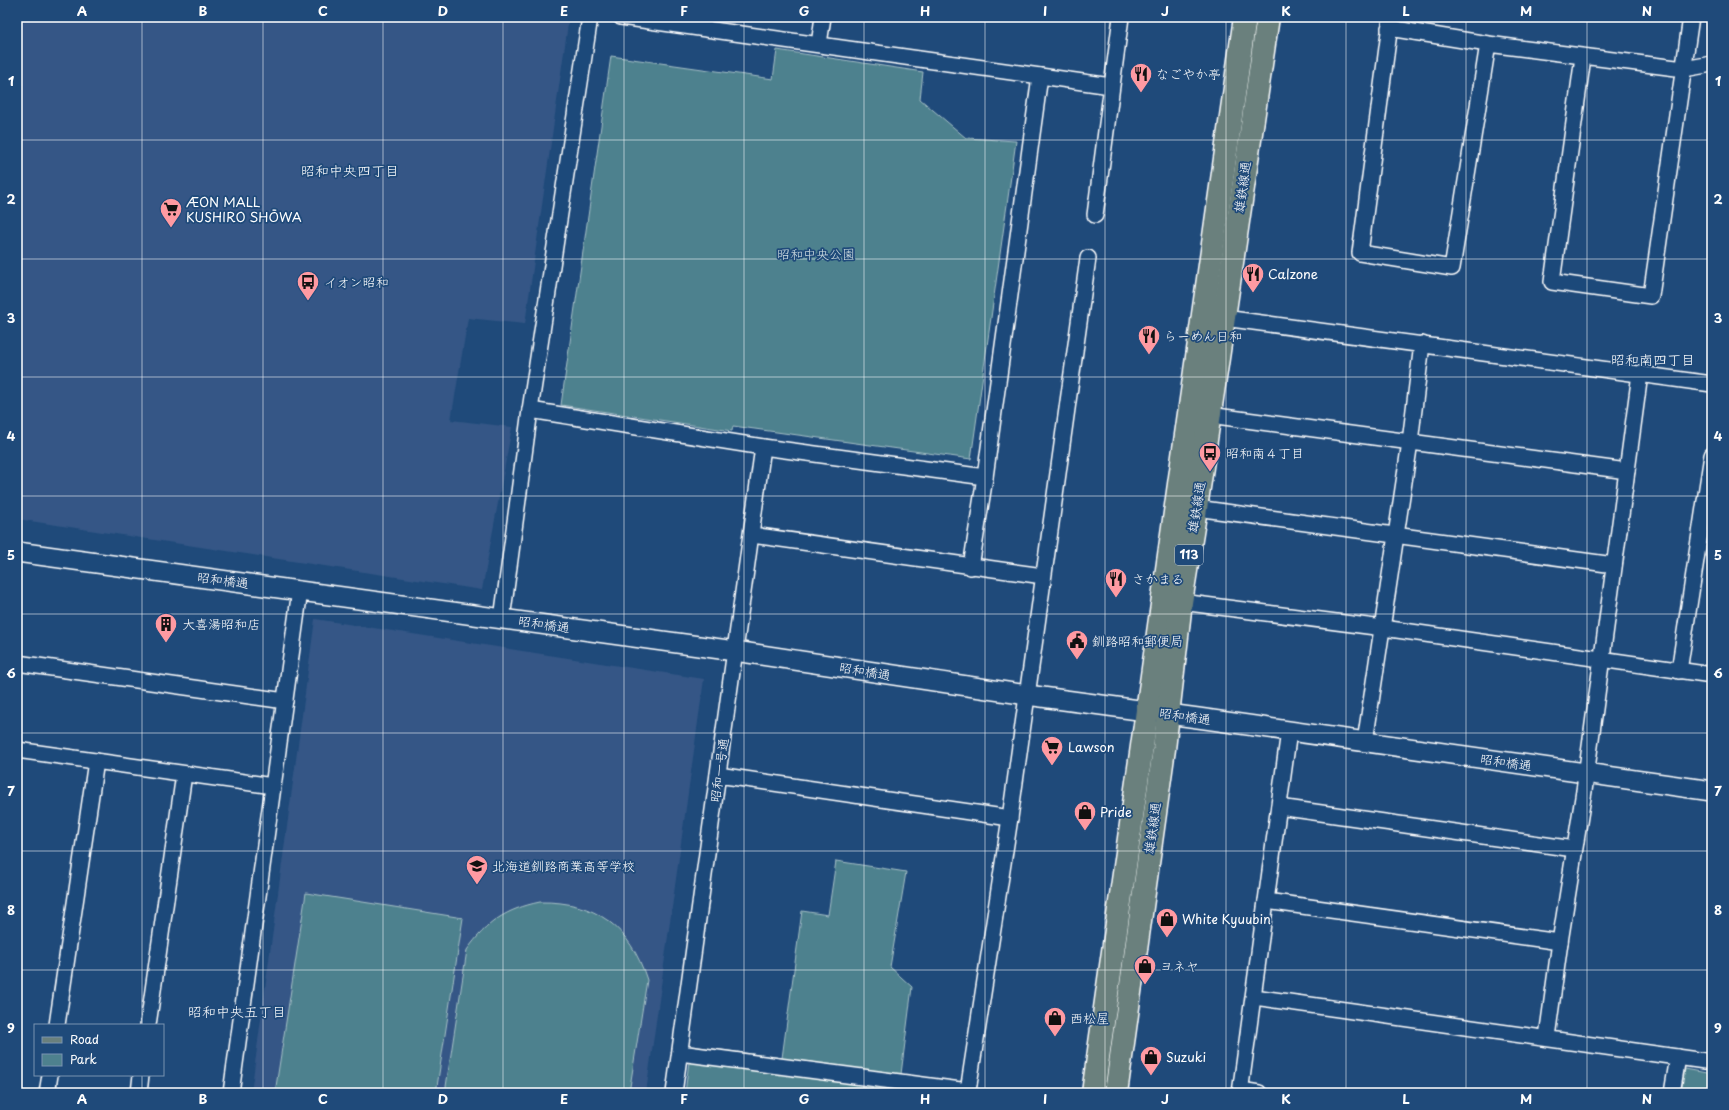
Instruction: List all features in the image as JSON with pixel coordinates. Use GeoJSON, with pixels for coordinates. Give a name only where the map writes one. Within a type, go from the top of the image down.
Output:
{"type":"FeatureCollection","features":[{"type":"Feature","properties":{"kind":"main road","name":"雄鉄線通"},"geometry":{"type":"LineString","coordinates":[[1116,1093],[1158,712],[1245,17]]}},
{"type":"Feature","properties":{"kind":"main road","name":"雄鉄線通"},"geometry":{"type":"LineString","coordinates":[[1093,1093],[1158,712],[1181,602],[1268,17]]}},
{"type":"Feature","properties":{"kind":"street"},"geometry":{"type":"LineString","coordinates":[[502,618],[530,410],[590,17]]}},
{"type":"Feature","properties":{"kind":"street"},"geometry":{"type":"LineString","coordinates":[[621,17],[1111,86]]}},
{"type":"Feature","properties":{"kind":"street"},"geometry":{"type":"LineString","coordinates":[[819,44],[823,17]]}},
{"type":"Feature","properties":{"kind":"street"},"geometry":{"type":"LineString","coordinates":[[1095,215],[1121,17]]}},
{"type":"Feature","properties":{"kind":"street"},"geometry":{"type":"LineString","coordinates":[[1583,57],[1552,282],[1651,296],[1691,17]]}},
{"type":"Feature","properties":{"kind":"street"},"geometry":{"type":"LineString","coordinates":[[1488,44],[1452,268],[1360,253],[1390,23],[1488,44],[1583,57],[1684,69],[1712,64]]}},
{"type":"Feature","properties":{"kind":"street"},"geometry":{"type":"LineString","coordinates":[[971,567],[985,477],[1040,76]]}},
{"type":"Feature","properties":{"kind":"street"},"geometry":{"type":"LineString","coordinates":[[680,1053],[968,1091],[1010,818],[1088,258]]}},
{"type":"Feature","properties":{"kind":"street"},"geometry":{"type":"LineString","coordinates":[[1224,318],[1712,384]]}},
{"type":"Feature","properties":{"kind":"street"},"geometry":{"type":"LineString","coordinates":[[1365,742],[1410,442],[1422,344]]}},
{"type":"Feature","properties":{"kind":"street"},"geometry":{"type":"LineString","coordinates":[[1547,1038],[1574,848],[1587,773],[1640,374]]}},
{"type":"Feature","properties":{"kind":"street"},"geometry":{"type":"LineString","coordinates":[[530,410],[764,447],[985,477]]}},
{"type":"Feature","properties":{"kind":"street"},"geometry":{"type":"LineString","coordinates":[[1209,415],[1627,471]]}},
{"type":"Feature","properties":{"kind":"street","name":"昭和一号通"},"geometry":{"type":"LineString","coordinates":[[674,1093],[764,447]]}},
{"type":"Feature","properties":{"kind":"street"},"geometry":{"type":"LineString","coordinates":[[1680,671],[1712,455]]}},
{"type":"Feature","properties":{"kind":"street"},"geometry":{"type":"LineString","coordinates":[[1196,508],[1614,566]]}},
{"type":"Feature","properties":{"kind":"street"},"geometry":{"type":"LineString","coordinates":[[752,535],[1043,576]]}},
{"type":"Feature","properties":{"kind":"street","name":"昭和橋通"},"geometry":{"type":"LineString","coordinates":[[17,552],[502,618],[735,651],[1026,695],[1158,712],[1712,791]]}},
{"type":"Feature","properties":{"kind":"street"},"geometry":{"type":"LineString","coordinates":[[231,1093],[300,590]]}},
{"type":"Feature","properties":{"kind":"street"},"geometry":{"type":"LineString","coordinates":[[1181,602],[1383,628],[1712,675]]}},
{"type":"Feature","properties":{"kind":"street"},"geometry":{"type":"LineString","coordinates":[[17,663],[285,701]]}},
{"type":"Feature","properties":{"kind":"street"},"geometry":{"type":"LineString","coordinates":[[1259,1093],[1241,1092],[1289,731]]}},
{"type":"Feature","properties":{"kind":"street"},"geometry":{"type":"LineString","coordinates":[[17,750],[273,786]]}},
{"type":"Feature","properties":{"kind":"street"},"geometry":{"type":"LineString","coordinates":[[57,1024],[96,761]]}},
{"type":"Feature","properties":{"kind":"street"},"geometry":{"type":"LineString","coordinates":[[148,1024],[184,774]]}},
{"type":"Feature","properties":{"kind":"street"},"geometry":{"type":"LineString","coordinates":[[718,775],[1010,818]]}},
{"type":"Feature","properties":{"kind":"street"},"geometry":{"type":"LineString","coordinates":[[1279,807],[1574,848]]}},
{"type":"Feature","properties":{"kind":"street"},"geometry":{"type":"LineString","coordinates":[[1266,900],[1560,942]]}},
{"type":"Feature","properties":{"kind":"street"},"geometry":{"type":"LineString","coordinates":[[1254,997],[1712,1062]]}},
{"type":"Feature","properties":{"kind":"street"},"geometry":{"type":"LineString","coordinates":[[1672,1093],[1678,1057]]}},
{"type":"Feature","properties":{"kind":"street"},"geometry":{"type":"LineString","coordinates":[[47,1093],[50,1076]]}},
{"type":"Feature","properties":{"kind":"street"},"geometry":{"type":"LineString","coordinates":[[139,1093],[141,1076]]}},
{"type":"Feature","properties":{"kind":"shaded area"},"geometry":{"type":"Polygon","coordinates":[[[17,17],[569,17],[525,324],[468,318],[451,420],[512,427],[482,590],[17,519],[17,17]]]}},
{"type":"Feature","properties":{"kind":"shaded area","name":"北海道釧路商業高等学校"},"geometry":{"type":"Polygon","coordinates":[[[315,619],[704,679],[646,1093],[251,1093],[315,619]]]}},
{"type":"Feature","properties":{"kind":"green space","name":"昭和中央公園"},"geometry":{"type":"Polygon","coordinates":[[[777,50],[923,72],[920,99],[966,138],[1016,141],[971,459],[733,426],[732,431],[561,405],[611,56],[773,79],[777,50]]]}},
{"type":"Feature","properties":{"kind":"green space"},"geometry":{"type":"Polygon","coordinates":[[[836,861],[906,872],[890,967],[912,987],[899,1090],[917,1093],[685,1093],[691,1046],[782,1058],[802,911],[828,915],[836,861]]]}},
{"type":"Feature","properties":{"kind":"green space"},"geometry":{"type":"Polygon","coordinates":[[[306,893],[463,918],[436,1093],[275,1093],[306,893]]]}},
{"type":"Feature","properties":{"kind":"green space"},"geometry":{"type":"Polygon","coordinates":[[[540,902],[578,906],[594,912],[608,921],[620,932],[631,945],[640,961],[647,980],[629,1093],[445,1093],[467,950],[474,940],[498,918],[517,909],[540,902]]]}},
{"type":"Feature","properties":{"kind":"green space"},"geometry":{"type":"Polygon","coordinates":[[[1685,1069],[1712,1074],[1712,1093],[1681,1093],[1685,1069]]]}},
{"type":"Feature","properties":{"kind":"place","name":"なごやか亭"},"geometry":{"type":"Point","coordinates":[1141,94]}},
{"type":"Feature","properties":{"kind":"place","name":"ÆON MALL KUSHIRO SHŌWA"},"geometry":{"type":"Point","coordinates":[171,228]}},
{"type":"Feature","properties":{"kind":"place","name":"Calzone"},"geometry":{"type":"Point","coordinates":[1253,294]}},
{"type":"Feature","properties":{"kind":"place","name":"イオン昭和"},"geometry":{"type":"Point","coordinates":[308,302]}},
{"type":"Feature","properties":{"kind":"place","name":"らーめん日和"},"geometry":{"type":"Point","coordinates":[1149,356]}},
{"type":"Feature","properties":{"kind":"place","name":"昭和南４丁目"},"geometry":{"type":"Point","coordinates":[1210,472]}},
{"type":"Feature","properties":{"kind":"place","name":"さかまる"},"geometry":{"type":"Point","coordinates":[1116,598]}},
{"type":"Feature","properties":{"kind":"place","name":"大喜湯昭和店"},"geometry":{"type":"Point","coordinates":[166,644]}},
{"type":"Feature","properties":{"kind":"place","name":"釧路昭和郵便局"},"geometry":{"type":"Point","coordinates":[1077,660]}},
{"type":"Feature","properties":{"kind":"place","name":"Lawson"},"geometry":{"type":"Point","coordinates":[1052,766]}},
{"type":"Feature","properties":{"kind":"place","name":"Pride"},"geometry":{"type":"Point","coordinates":[1085,832]}},
{"type":"Feature","properties":{"kind":"place","name":"北海道釧路商業高等学校"},"geometry":{"type":"Point","coordinates":[477,886]}},
{"type":"Feature","properties":{"kind":"place","name":"White Kyuubin"},"geometry":{"type":"Point","coordinates":[1167,938]}},
{"type":"Feature","properties":{"kind":"place","name":"ヨネヤ"},"geometry":{"type":"Point","coordinates":[1145,986]}},
{"type":"Feature","properties":{"kind":"place","name":"西松屋"},"geometry":{"type":"Point","coordinates":[1055,1038]}},
{"type":"Feature","properties":{"kind":"place","name":"Suzuki"},"geometry":{"type":"Point","coordinates":[1151,1076]}},
{"type":"Feature","properties":{"kind":"district","name":"昭和中央四丁目"},"geometry":{"type":"Point","coordinates":[350,171]}},
{"type":"Feature","properties":{"kind":"district","name":"昭和南四丁目"},"geometry":{"type":"Point","coordinates":[1653,360]}},
{"type":"Feature","properties":{"kind":"district","name":"昭和中央五丁目"},"geometry":{"type":"Point","coordinates":[237,1012]}}]}
